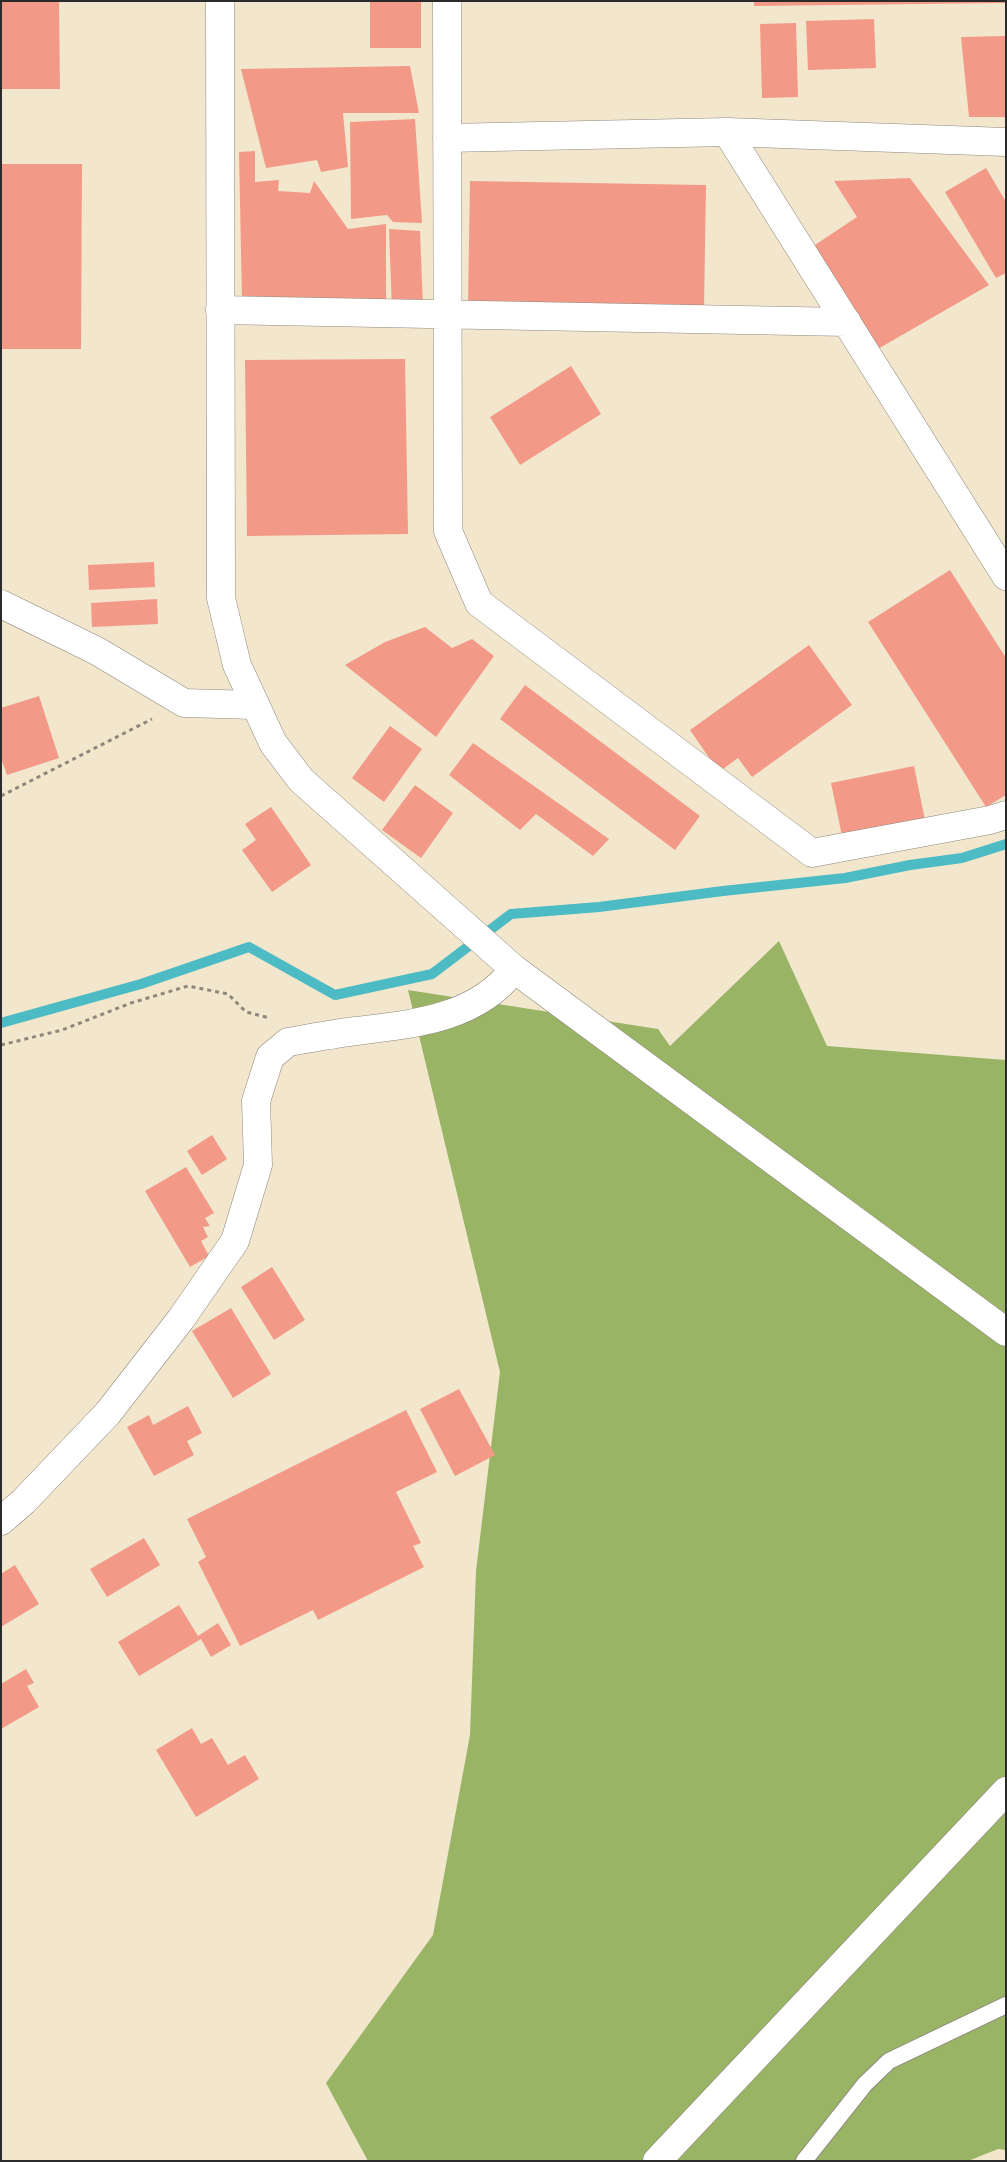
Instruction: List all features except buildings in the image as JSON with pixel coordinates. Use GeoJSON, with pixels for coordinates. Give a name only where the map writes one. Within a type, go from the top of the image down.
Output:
{"type":"FeatureCollection","features":[{"type":"Feature","properties":{"kind":"street"},"geometry":{"type":"LineString","coordinates":[[220,1],[221,598],[237,665],[273,743],[301,780],[514,969],[1006,1332]]}},
{"type":"Feature","properties":{"kind":"street"},"geometry":{"type":"LineString","coordinates":[[447,1],[448,531],[479,603],[812,853],[990,820],[1006,815]]}},
{"type":"Feature","properties":{"kind":"street"},"geometry":{"type":"LineString","coordinates":[[447,138],[727,132],[1006,142]]}},
{"type":"Feature","properties":{"kind":"street"},"geometry":{"type":"LineString","coordinates":[[727,132],[1006,576]]}},
{"type":"Feature","properties":{"kind":"street"},"geometry":{"type":"LineString","coordinates":[[220,310],[846,322]]}},
{"type":"Feature","properties":{"kind":"street"},"geometry":{"type":"LineString","coordinates":[[1,604],[97,651],[184,703],[255,705]]}},
{"type":"Feature","properties":{"kind":"street"},"geometry":{"type":"LineString","coordinates":[[4,1511],[24,1500],[108,1413],[181,1318],[235,1241],[258,1165],[256,1101],[270,1057],[288,1042],[427,1022],[471,1005],[502,985],[514,969]]}},
{"type":"Feature","properties":{"kind":"street"},"geometry":{"type":"LineString","coordinates":[[658,2161],[1006,1791]]}},
{"type":"Feature","properties":{"kind":"lane"},"geometry":{"type":"LineString","coordinates":[[804,2161],[865,2084],[889,2062],[1006,2005]]}},
{"type":"Feature","properties":{"kind":"path"},"geometry":{"type":"LineString","coordinates":[[1,796],[184,703]]}},
{"type":"Feature","properties":{"kind":"path"},"geometry":{"type":"LineString","coordinates":[[1,1045],[62,1030],[131,1003],[188,986],[228,994],[246,1012],[272,1019]]}},
{"type":"Feature","properties":{"kind":"green space"},"geometry":{"type":"Polygon","coordinates":[[[779,941],[827,1046],[1006,1060],[1006,2150],[998,2149],[968,2161],[368,2161],[326,2083],[433,1935],[470,1735],[476,1571],[500,1372],[408,990],[658,1029],[670,1046],[779,941]]]}},
{"type":"Feature","properties":{"kind":"waterway"},"geometry":{"type":"LineString","coordinates":[[1,1023],[141,984],[249,947],[335,995],[432,974],[511,914],[599,907],[845,878],[910,865],[962,858],[1006,844]]}}]}
